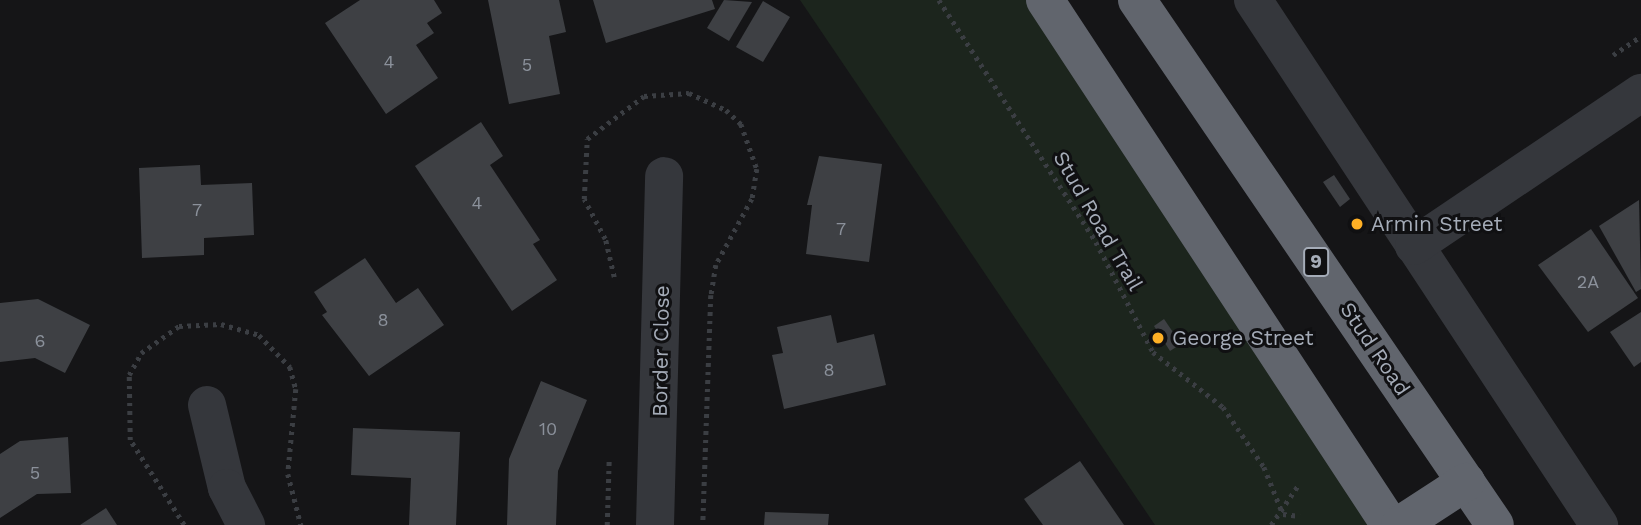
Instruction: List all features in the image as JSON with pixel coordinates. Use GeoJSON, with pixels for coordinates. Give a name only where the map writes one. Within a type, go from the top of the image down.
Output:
{"type":"FeatureCollection","features":[{"type":"Feature","properties":{"kind":"highway"},"geometry":{"type":"LineString","coordinates":[[1045,0],[1390,525]]}},
{"type":"Feature","properties":{"kind":"highway","name":"Stud Road"},"geometry":{"type":"LineString","coordinates":[[1137,0],[1495,525]]}},
{"type":"Feature","properties":{"kind":"highway"},"geometry":{"type":"LineString","coordinates":[[1401,525],[1466,482]]}},
{"type":"Feature","properties":{"kind":"street"},"geometry":{"type":"LineString","coordinates":[[1253,0],[1599,525]]}},
{"type":"Feature","properties":{"kind":"street"},"geometry":{"type":"LineString","coordinates":[[1414,246],[1641,93]]}},
{"type":"Feature","properties":{"kind":"street","name":"Border Close"},"geometry":{"type":"LineString","coordinates":[[655,525],[664,176]]}},
{"type":"Feature","properties":{"kind":"street"},"geometry":{"type":"LineString","coordinates":[[207,405],[228,488],[246,525]]}},
{"type":"Feature","properties":{"kind":"path","name":"Stud Road Trail"},"geometry":{"type":"LineString","coordinates":[[939,0],[1096,242],[1153,352],[1223,407],[1264,467],[1283,514]]}},
{"type":"Feature","properties":{"kind":"path"},"geometry":{"type":"LineString","coordinates":[[1271,525],[1283,514],[1298,484]]}},
{"type":"Feature","properties":{"kind":"path"},"geometry":{"type":"LineString","coordinates":[[1283,514],[1300,516]]}},
{"type":"Feature","properties":{"kind":"shaded area"},"geometry":{"type":"Polygon","coordinates":[[[800,0],[1043,0],[1390,525],[1155,525],[800,0]]]}},
{"type":"Feature","properties":{"kind":"building"},"geometry":{"type":"Polygon","coordinates":[[[360,0],[434,0],[442,13],[427,23],[434,33],[416,45],[438,78],[386,114],[325,23],[360,0]]]}},
{"type":"Feature","properties":{"kind":"building"},"geometry":{"type":"Polygon","coordinates":[[[488,0],[559,0],[566,32],[549,36],[560,94],[509,104],[488,0]]]}},
{"type":"Feature","properties":{"kind":"building"},"geometry":{"type":"Polygon","coordinates":[[[593,0],[712,0],[715,9],[606,43],[593,0]]]}},
{"type":"Feature","properties":{"kind":"building"},"geometry":{"type":"Polygon","coordinates":[[[724,0],[752,2],[729,41],[707,28],[724,0]]]}},
{"type":"Feature","properties":{"kind":"building"},"geometry":{"type":"Polygon","coordinates":[[[763,1],[790,17],[763,62],[736,47],[763,1]]]}},
{"type":"Feature","properties":{"kind":"building"},"geometry":{"type":"Polygon","coordinates":[[[481,122],[503,156],[490,165],[540,240],[533,244],[557,280],[512,311],[415,166],[481,122]]]}},
{"type":"Feature","properties":{"kind":"building"},"geometry":{"type":"Polygon","coordinates":[[[819,156],[882,164],[869,262],[806,254],[812,205],[807,205],[819,156]]]}},
{"type":"Feature","properties":{"kind":"building"},"geometry":{"type":"Polygon","coordinates":[[[200,165],[201,185],[252,183],[254,235],[204,238],[204,255],[142,258],[139,168],[200,165]]]}},
{"type":"Feature","properties":{"kind":"building"},"geometry":{"type":"Polygon","coordinates":[[[1334,175],[1350,199],[1340,207],[1323,182],[1334,175]]]}},
{"type":"Feature","properties":{"kind":"building"},"geometry":{"type":"Polygon","coordinates":[[[1639,200],[1641,289],[1636,292],[1599,226],[1639,200]]]}},
{"type":"Feature","properties":{"kind":"building"},"geometry":{"type":"Polygon","coordinates":[[[1591,229],[1638,298],[1588,332],[1538,265],[1591,229]]]}},
{"type":"Feature","properties":{"kind":"building"},"geometry":{"type":"Polygon","coordinates":[[[365,258],[396,303],[418,288],[444,325],[369,376],[322,315],[327,312],[314,292],[365,258]]]}},
{"type":"Feature","properties":{"kind":"building"},"geometry":{"type":"Polygon","coordinates":[[[38,299],[90,325],[65,373],[35,358],[0,362],[0,303],[38,299]]]}},
{"type":"Feature","properties":{"kind":"building"},"geometry":{"type":"Polygon","coordinates":[[[1641,312],[1641,362],[1634,367],[1610,332],[1641,312]]]}},
{"type":"Feature","properties":{"kind":"building"},"geometry":{"type":"Polygon","coordinates":[[[831,315],[837,343],[874,334],[886,385],[784,409],[772,355],[783,353],[777,327],[831,315]]]}},
{"type":"Feature","properties":{"kind":"building"},"geometry":{"type":"Polygon","coordinates":[[[1164,319],[1181,344],[1170,351],[1154,326],[1164,319]]]}},
{"type":"Feature","properties":{"kind":"building"},"geometry":{"type":"Polygon","coordinates":[[[541,381],[587,400],[558,471],[556,525],[507,525],[509,459],[541,381]]]}},
{"type":"Feature","properties":{"kind":"building"},"geometry":{"type":"Polygon","coordinates":[[[353,428],[460,432],[456,525],[409,525],[411,478],[351,475],[353,428]]]}},
{"type":"Feature","properties":{"kind":"building"},"geometry":{"type":"Polygon","coordinates":[[[68,437],[71,493],[37,494],[0,518],[0,454],[20,441],[68,437]]]}},
{"type":"Feature","properties":{"kind":"building"},"geometry":{"type":"Polygon","coordinates":[[[1080,461],[1124,525],[1043,525],[1024,499],[1080,461]]]}},
{"type":"Feature","properties":{"kind":"building"},"geometry":{"type":"Polygon","coordinates":[[[106,508],[117,525],[80,525],[106,508]]]}},
{"type":"Feature","properties":{"kind":"building"},"geometry":{"type":"Polygon","coordinates":[[[765,512],[829,514],[828,525],[764,525],[765,512]]]}},
{"type":"Feature","properties":{"kind":"place","name":"Armin Street"},"geometry":{"type":"Point","coordinates":[1357,224]}},
{"type":"Feature","properties":{"kind":"place","name":"George Street"},"geometry":{"type":"Point","coordinates":[1158,338]}}]}
